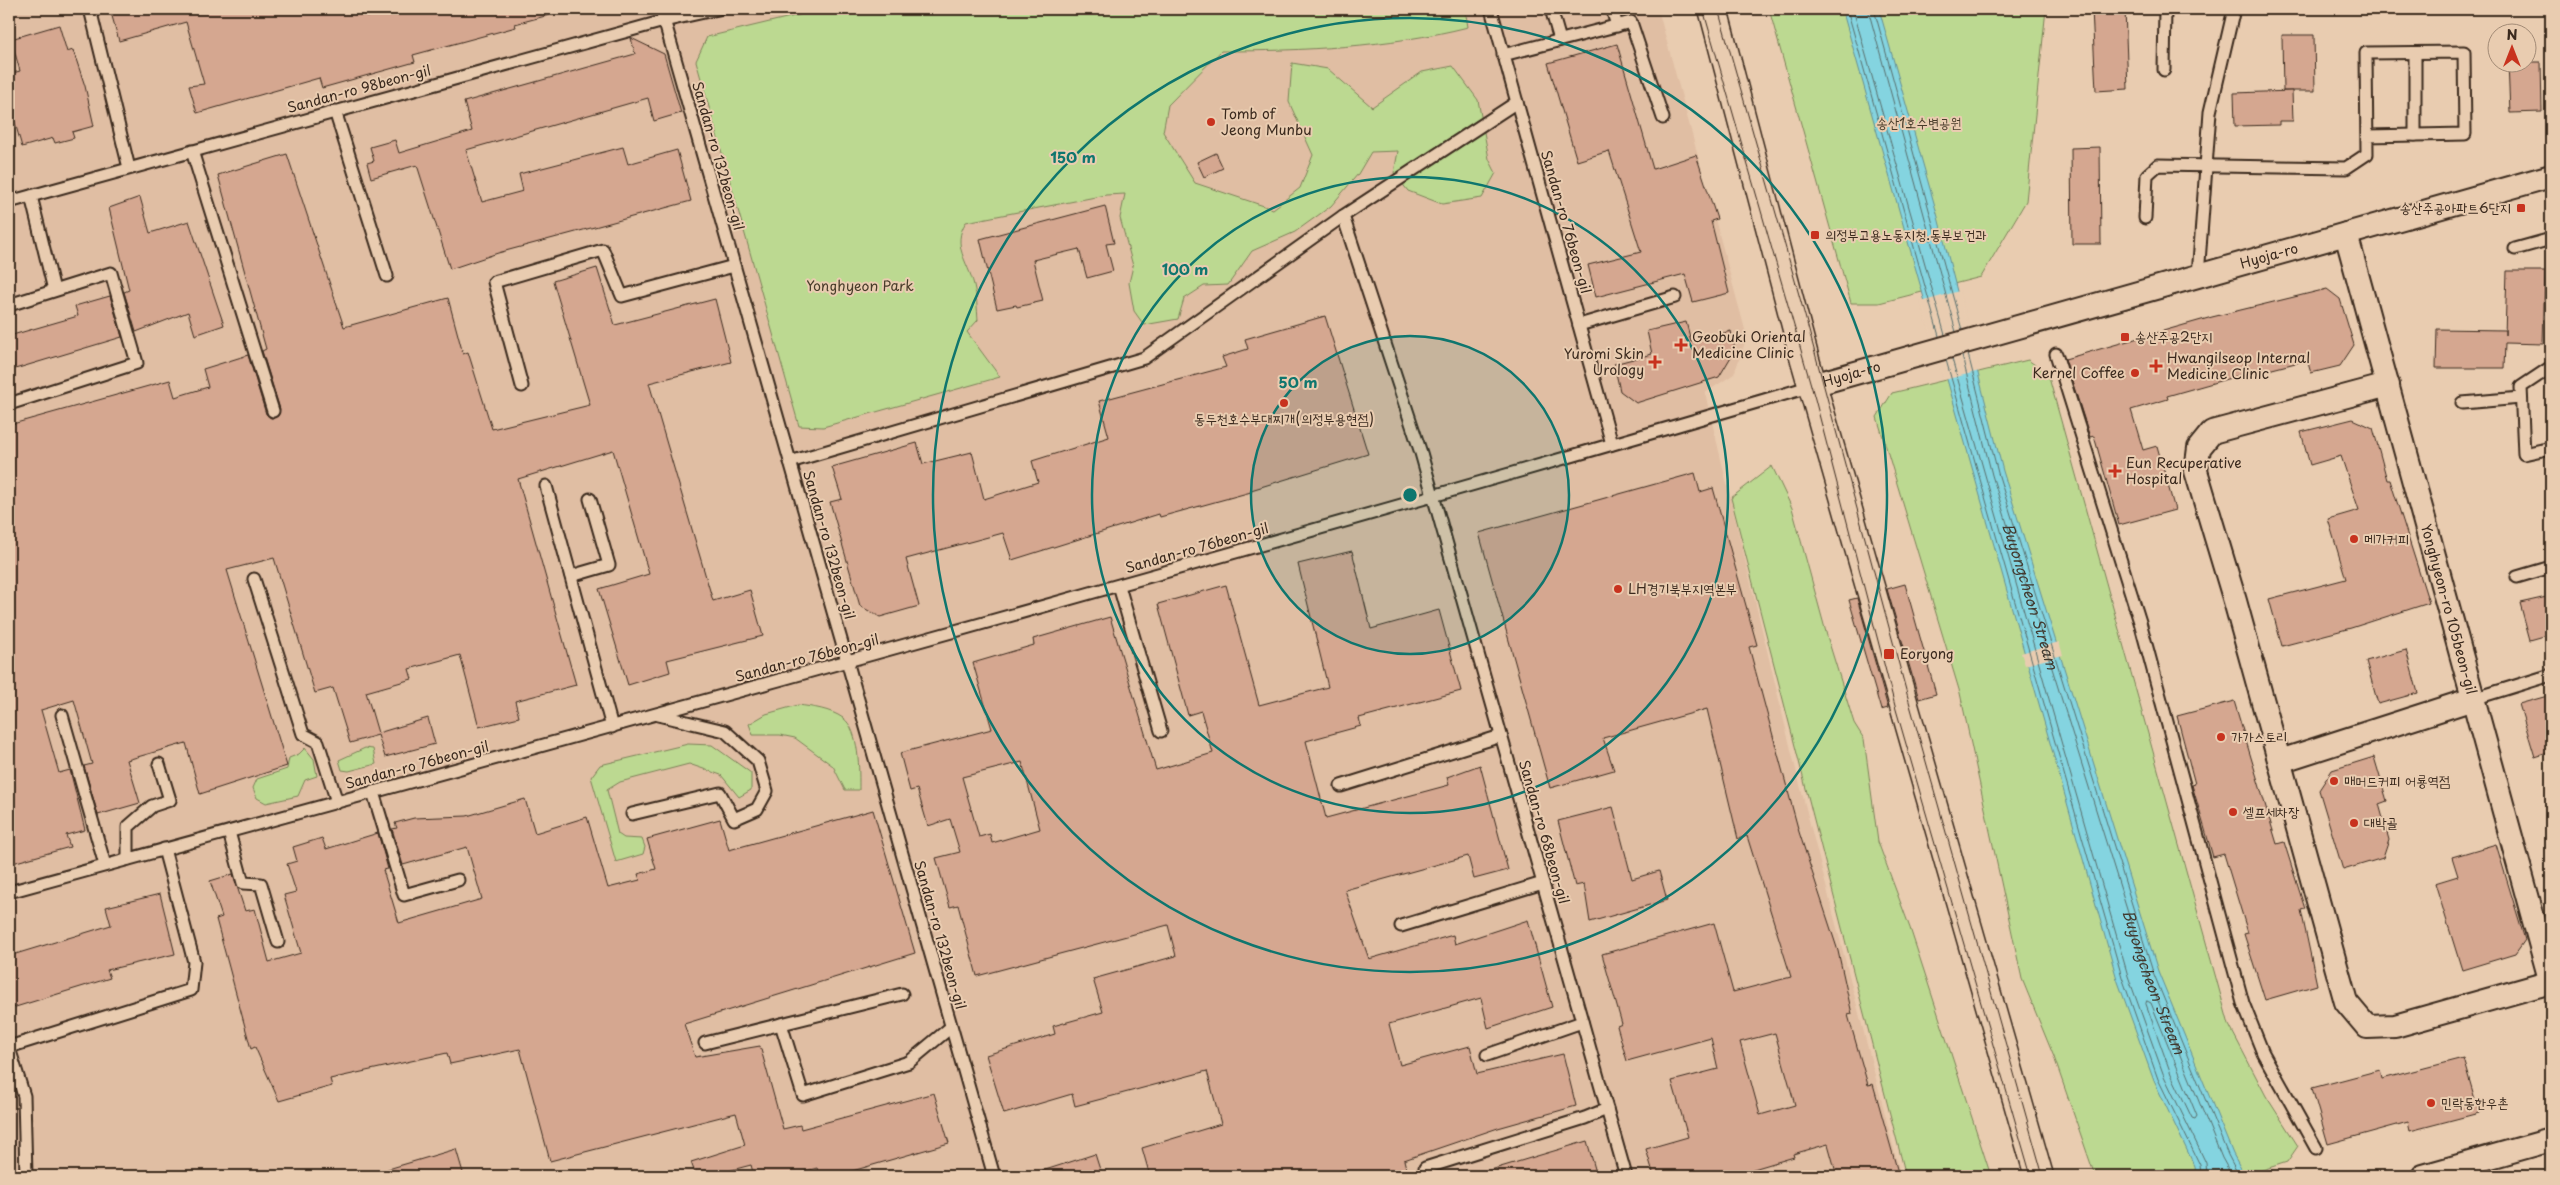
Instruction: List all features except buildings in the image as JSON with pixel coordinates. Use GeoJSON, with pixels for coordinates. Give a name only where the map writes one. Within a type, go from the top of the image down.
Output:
{"type":"FeatureCollection","features":[{"type":"Feature","properties":{"kind":"main road"},"geometry":{"type":"LineString","coordinates":[[1713,9],[1813,385],[2039,1176]]}},
{"type":"Feature","properties":{"kind":"street","name":"Hyoja-ro"},"geometry":{"type":"LineString","coordinates":[[1813,385],[2551,176]]}},
{"type":"Feature","properties":{"kind":"street","name":"Yonghyeon-ro 105beon-gil"},"geometry":{"type":"LineString","coordinates":[[2346,234],[2551,983]]}},
{"type":"Feature","properties":{"kind":"street"},"geometry":{"type":"LineString","coordinates":[[2388,385],[2212,432],[2199,448],[2196,471],[2280,761],[2346,1002],[2367,1027],[2395,1026],[2551,983]]}},
{"type":"Feature","properties":{"kind":"street"},"geometry":{"type":"LineString","coordinates":[[2280,761],[2473,699]]}},
{"type":"Feature","properties":{"kind":"street"},"geometry":{"type":"LineString","coordinates":[[2424,1176],[2551,1140]]}},
{"type":"Feature","properties":{"kind":"lane"},"geometry":{"type":"LineString","coordinates":[[90,9],[129,168]]}},
{"type":"Feature","properties":{"kind":"lane","name":"Sandan-ro 132beon-gil"},"geometry":{"type":"LineString","coordinates":[[661,9],[994,1176]]}},
{"type":"Feature","properties":{"kind":"lane","name":"Sandan-ro 98beon-gil"},"geometry":{"type":"LineString","coordinates":[[9,202],[664,21],[718,9]]}},
{"type":"Feature","properties":{"kind":"lane","name":"Sandan-ro 76beon-gil"},"geometry":{"type":"LineString","coordinates":[[1490,9],[1612,444]]}},
{"type":"Feature","properties":{"kind":"lane"},"geometry":{"type":"LineString","coordinates":[[1551,9],[1560,40]]}},
{"type":"Feature","properties":{"kind":"lane"},"geometry":{"type":"LineString","coordinates":[[1612,9],[1618,26]]}},
{"type":"Feature","properties":{"kind":"lane"},"geometry":{"type":"LineString","coordinates":[[2164,70],[2165,9]]}},
{"type":"Feature","properties":{"kind":"lane"},"geometry":{"type":"LineString","coordinates":[[2198,276],[2210,112],[2234,9]]}},
{"type":"Feature","properties":{"kind":"lane"},"geometry":{"type":"LineString","coordinates":[[1503,55],[1631,22],[1663,118]]}},
{"type":"Feature","properties":{"kind":"lane"},"geometry":{"type":"LineString","coordinates":[[2145,218],[2147,175],[2158,165],[2346,168],[2367,154],[2366,54],[2464,52],[2465,134],[2367,136]]}},
{"type":"Feature","properties":{"kind":"lane"},"geometry":{"type":"LineString","coordinates":[[2415,53],[2415,135]]}},
{"type":"Feature","properties":{"kind":"lane"},"geometry":{"type":"LineString","coordinates":[[790,462],[1144,358],[1343,216],[1517,102]]}},
{"type":"Feature","properties":{"kind":"lane"},"geometry":{"type":"LineString","coordinates":[[335,111],[387,276]]}},
{"type":"Feature","properties":{"kind":"lane"},"geometry":{"type":"LineString","coordinates":[[192,151],[273,412]]}},
{"type":"Feature","properties":{"kind":"lane"},"geometry":{"type":"LineString","coordinates":[[31,196],[54,290]]}},
{"type":"Feature","properties":{"kind":"lane","name":"Sandan-ro 68beon-gil"},"geometry":{"type":"LineString","coordinates":[[1343,216],[1433,496],[1626,1176]]}},
{"type":"Feature","properties":{"kind":"lane"},"geometry":{"type":"LineString","coordinates":[[2516,249],[2551,239]]}},
{"type":"Feature","properties":{"kind":"lane"},"geometry":{"type":"LineString","coordinates":[[522,386],[494,282],[603,250],[622,296],[734,266]]}},
{"type":"Feature","properties":{"kind":"lane"},"geometry":{"type":"LineString","coordinates":[[9,305],[111,272],[137,363],[9,404]]}},
{"type":"Feature","properties":{"kind":"lane"},"geometry":{"type":"LineString","coordinates":[[1578,325],[1675,297]]}},
{"type":"Feature","properties":{"kind":"lane"},"geometry":{"type":"LineString","coordinates":[[2056,354],[2140,622],[2243,1003],[2262,1053],[2316,1148]]}},
{"type":"Feature","properties":{"kind":"lane"},"geometry":{"type":"LineString","coordinates":[[2551,367],[2520,387],[2524,454],[2551,448]]}},
{"type":"Feature","properties":{"kind":"lane","name":"Sandan-ro 76beon-gil"},"geometry":{"type":"LineString","coordinates":[[9,892],[847,663],[1433,496],[1813,385]]}},
{"type":"Feature","properties":{"kind":"lane"},"geometry":{"type":"LineString","coordinates":[[2462,403],[2521,398]]}},
{"type":"Feature","properties":{"kind":"lane"},"geometry":{"type":"LineString","coordinates":[[546,486],[612,727]]}},
{"type":"Feature","properties":{"kind":"lane"},"geometry":{"type":"LineString","coordinates":[[571,576],[609,565],[590,499]]}},
{"type":"Feature","properties":{"kind":"lane"},"geometry":{"type":"LineString","coordinates":[[2518,577],[2551,567]]}},
{"type":"Feature","properties":{"kind":"lane"},"geometry":{"type":"LineString","coordinates":[[254,579],[303,734],[318,742],[337,802]]}},
{"type":"Feature","properties":{"kind":"lane"},"geometry":{"type":"LineString","coordinates":[[1119,586],[1161,731]]}},
{"type":"Feature","properties":{"kind":"lane"},"geometry":{"type":"LineString","coordinates":[[2473,699],[2551,675]]}},
{"type":"Feature","properties":{"kind":"lane"},"geometry":{"type":"LineString","coordinates":[[62,715],[104,866]]}},
{"type":"Feature","properties":{"kind":"lane"},"geometry":{"type":"LineString","coordinates":[[632,814],[720,793],[734,819],[757,809],[767,791],[758,761],[725,731],[656,715]]}},
{"type":"Feature","properties":{"kind":"lane"},"geometry":{"type":"LineString","coordinates":[[1341,786],[1501,736]]}},
{"type":"Feature","properties":{"kind":"lane"},"geometry":{"type":"LineString","coordinates":[[128,859],[128,827],[152,806],[170,800],[159,764]]}},
{"type":"Feature","properties":{"kind":"lane"},"geometry":{"type":"LineString","coordinates":[[373,792],[404,895],[458,880]]}},
{"type":"Feature","properties":{"kind":"lane"},"geometry":{"type":"LineString","coordinates":[[229,832],[244,884],[261,884],[278,942]]}},
{"type":"Feature","properties":{"kind":"lane"},"geometry":{"type":"LineString","coordinates":[[26,1176],[24,1096],[9,1047],[191,990],[194,962],[164,849]]}},
{"type":"Feature","properties":{"kind":"lane"},"geometry":{"type":"LineString","coordinates":[[1401,926],[1543,884]]}},
{"type":"Feature","properties":{"kind":"lane"},"geometry":{"type":"LineString","coordinates":[[705,1043],[902,994]]}},
{"type":"Feature","properties":{"kind":"lane"},"geometry":{"type":"LineString","coordinates":[[1487,1054],[1582,1022]]}},
{"type":"Feature","properties":{"kind":"lane"},"geometry":{"type":"LineString","coordinates":[[781,1024],[803,1096],[909,1062],[951,1027]]}},
{"type":"Feature","properties":{"kind":"lane"},"geometry":{"type":"LineString","coordinates":[[1425,1168],[1585,1118],[1606,1108]]}},
{"type":"Feature","properties":{"kind":"shaded area"},"geometry":{"type":"Polygon","coordinates":[[[9,9],[1658,9],[1747,337],[1734,374],[1705,393],[1793,758],[1901,1176],[9,1176],[9,9]]]}},
{"type":"Feature","properties":{"kind":"green space","name":"Yonghyeon Park"},"geometry":{"type":"Polygon","coordinates":[[[824,9],[1170,9],[1244,14],[1267,9],[1465,9],[1468,27],[1438,34],[1314,49],[1221,51],[1168,105],[1163,132],[1195,183],[1273,209],[1300,188],[1313,155],[1289,102],[1292,63],[1328,69],[1372,107],[1422,72],[1453,66],[1478,100],[1489,159],[1496,173],[1482,198],[1442,204],[1408,191],[1394,173],[1398,151],[1371,152],[1358,174],[1331,206],[1295,232],[1252,251],[1228,285],[1204,286],[1184,299],[1178,319],[1144,325],[1134,311],[1129,283],[1133,266],[1120,218],[1125,194],[1106,195],[966,222],[960,238],[960,246],[974,285],[978,320],[967,332],[1000,377],[823,427],[799,426],[696,61],[707,37],[824,9]]]}},
{"type":"Feature","properties":{"kind":"green space","name":"송산1호수변공원"},"geometry":{"type":"Polygon","coordinates":[[[1769,9],[2046,9],[2026,201],[1981,277],[1879,303],[1851,303],[1769,9]]]}},
{"type":"Feature","properties":{"kind":"green space"},"geometry":{"type":"Polygon","coordinates":[[[2028,360],[2048,374],[2229,1025],[2266,1096],[2298,1146],[2287,1162],[2244,1176],[2095,1176],[2054,1057],[2022,979],[1960,693],[1877,417],[1892,393],[2028,360]]]}},
{"type":"Feature","properties":{"kind":"green space"},"geometry":{"type":"Polygon","coordinates":[[[1772,466],[1792,508],[1827,636],[1854,723],[1864,739],[1878,842],[1910,928],[1991,1176],[1906,1176],[1731,498],[1772,466]]]}},
{"type":"Feature","properties":{"kind":"green space"},"geometry":{"type":"Polygon","coordinates":[[[798,705],[833,712],[849,724],[856,741],[859,790],[845,790],[833,766],[795,738],[780,735],[753,735],[749,724],[766,714],[798,705]]]}},
{"type":"Feature","properties":{"kind":"green space"},"geometry":{"type":"Polygon","coordinates":[[[688,744],[712,745],[751,773],[751,790],[739,797],[721,775],[689,764],[620,782],[607,790],[618,834],[624,838],[642,839],[645,847],[643,854],[616,862],[591,777],[600,765],[688,744]]]}},
{"type":"Feature","properties":{"kind":"green space"},"geometry":{"type":"Polygon","coordinates":[[[305,748],[314,759],[317,776],[305,780],[298,796],[266,803],[257,798],[253,788],[257,779],[287,769],[289,758],[299,754],[305,748]]]}},
{"type":"Feature","properties":{"kind":"green space"},"geometry":{"type":"Polygon","coordinates":[[[365,748],[373,749],[376,764],[349,771],[342,770],[339,760],[365,748]]]}},
{"type":"Feature","properties":{"kind":"water","name":"Buyongcheon Stream"},"geometry":{"type":"Polygon","coordinates":[[[1842,9],[1879,9],[1938,217],[2003,471],[2158,971],[2233,1154],[2245,1176],[2196,1176],[2195,1167],[2154,1081],[2117,979],[1842,9]]]}},
{"type":"Feature","properties":{"kind":"pier"},"geometry":{"type":"Polygon","coordinates":[[[1959,291],[1980,371],[1944,380],[1921,302],[1959,291]]]}},
{"type":"Feature","properties":{"kind":"pier"},"geometry":{"type":"Polygon","coordinates":[[[2059,642],[2063,655],[2025,665],[2021,653],[2059,642]]]}},
{"type":"Feature","properties":{"kind":"tram line"},"geometry":{"type":"LineString","coordinates":[[1703,9],[1815,399],[1895,706],[2031,1176]]}},
{"type":"Feature","properties":{"kind":"tram line"},"geometry":{"type":"LineString","coordinates":[[1718,9],[1805,316],[1910,705],[2043,1176]]}},
{"type":"Feature","properties":{"kind":"place","name":"Tomb of Jeong Munbu"},"geometry":{"type":"Point","coordinates":[1211,122]}},
{"type":"Feature","properties":{"kind":"place","name":"송산주공아파트6단지"},"geometry":{"type":"Point","coordinates":[2521,208]}},
{"type":"Feature","properties":{"kind":"place","name":"의정부고용노동지청.동부보건과"},"geometry":{"type":"Point","coordinates":[1815,235]}},
{"type":"Feature","properties":{"kind":"place","name":"송산주공2단지"},"geometry":{"type":"Point","coordinates":[2125,337]}},
{"type":"Feature","properties":{"kind":"place","name":"Geobuki Oriental Medicine Clinic"},"geometry":{"type":"Point","coordinates":[1681,345]}},
{"type":"Feature","properties":{"kind":"place","name":"Yuromi Skin Urology"},"geometry":{"type":"Point","coordinates":[1655,362]}},
{"type":"Feature","properties":{"kind":"place","name":"Hwangilseop Internal Medicine Clinic"},"geometry":{"type":"Point","coordinates":[2156,366]}},
{"type":"Feature","properties":{"kind":"place","name":"Kernel Coffee"},"geometry":{"type":"Point","coordinates":[2135,373]}},
{"type":"Feature","properties":{"kind":"place","name":"동두천호수부대찌개(의정부용현점)"},"geometry":{"type":"Point","coordinates":[1284,403]}},
{"type":"Feature","properties":{"kind":"place","name":"Eun Recuperative Hospital"},"geometry":{"type":"Point","coordinates":[2115,471]}},
{"type":"Feature","properties":{"kind":"place","name":"메가커피"},"geometry":{"type":"Point","coordinates":[2354,539]}},
{"type":"Feature","properties":{"kind":"place","name":"LH경기북부지역본부"},"geometry":{"type":"Point","coordinates":[1618,589]}},
{"type":"Feature","properties":{"kind":"place","name":"Eoryong"},"geometry":{"type":"Point","coordinates":[1889,654]}},
{"type":"Feature","properties":{"kind":"place","name":"가가스토리"},"geometry":{"type":"Point","coordinates":[2221,737]}},
{"type":"Feature","properties":{"kind":"place","name":"매머드커피 어룡역점"},"geometry":{"type":"Point","coordinates":[2334,781]}},
{"type":"Feature","properties":{"kind":"place","name":"셀프세차장"},"geometry":{"type":"Point","coordinates":[2233,812]}},
{"type":"Feature","properties":{"kind":"place","name":"대박골"},"geometry":{"type":"Point","coordinates":[2354,823]}},
{"type":"Feature","properties":{"kind":"place","name":"민락동한우촌"},"geometry":{"type":"Point","coordinates":[2431,1103]}}]}
